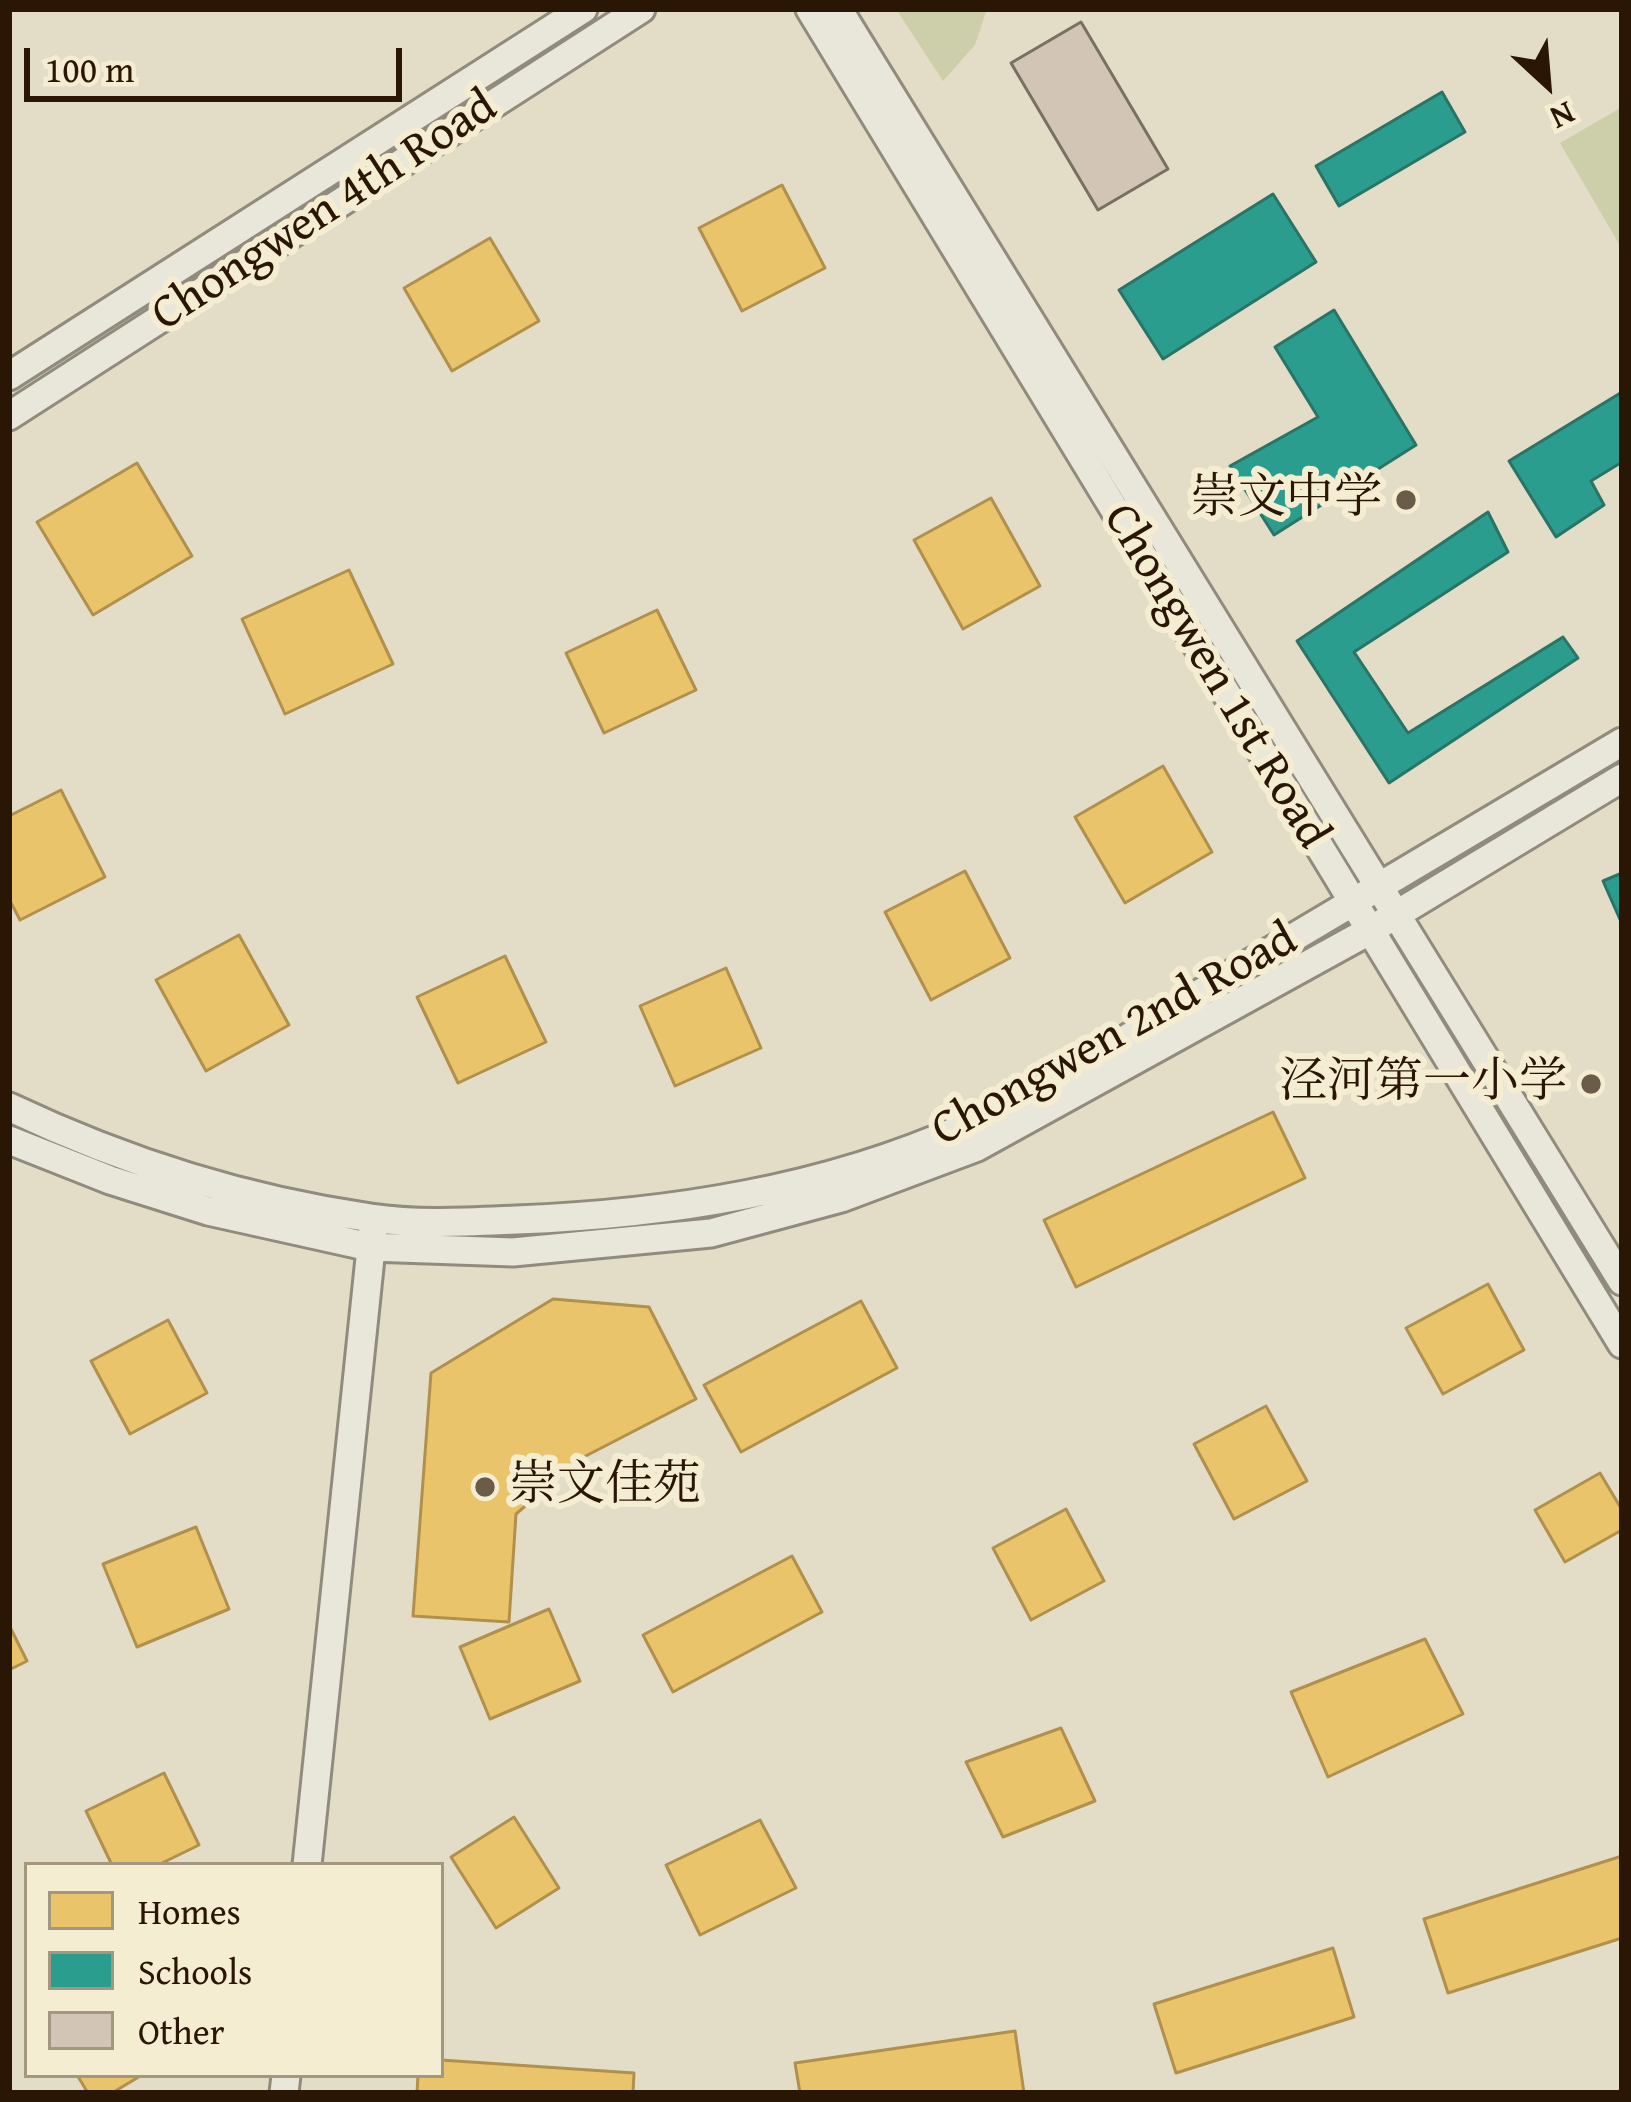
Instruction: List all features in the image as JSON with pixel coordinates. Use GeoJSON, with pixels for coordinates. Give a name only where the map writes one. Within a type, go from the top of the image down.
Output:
{"type":"FeatureCollection","features":[{"type":"Feature","properties":{"kind":"street","name":"Chongwen 4th Road"},"geometry":{"type":"LineString","coordinates":[[9,376],[583,9]]}},
{"type":"Feature","properties":{"kind":"street","name":"Chongwen 4th Road"},"geometry":{"type":"LineString","coordinates":[[9,416],[641,9]]}},
{"type":"Feature","properties":{"kind":"street","name":"Chongwen 1st Road"},"geometry":{"type":"LineString","coordinates":[[810,9],[1622,1345]]}},
{"type":"Feature","properties":{"kind":"street","name":"Chongwen 1st Road"},"geometry":{"type":"LineString","coordinates":[[838,9],[1622,1281]]}},
{"type":"Feature","properties":{"kind":"street","name":"Chongwen 2nd Road"},"geometry":{"type":"LineString","coordinates":[[9,1106],[163,1173],[372,1233],[704,1204],[839,1173],[966,1127],[1084,1064],[1622,742]]}},
{"type":"Feature","properties":{"kind":"street","name":"Chongwen 2nd Road"},"geometry":{"type":"LineString","coordinates":[[9,1140],[110,1180],[208,1211],[513,1252],[711,1233],[841,1198],[977,1148],[1369,931],[1622,778]]}},
{"type":"Feature","properties":{"kind":"street"},"geometry":{"type":"LineString","coordinates":[[308,1862],[372,1233]]}},
{"type":"Feature","properties":{"kind":"green space"},"geometry":{"type":"Polygon","coordinates":[[[896,9],[987,9],[975,45],[943,81],[896,9]]]}},
{"type":"Feature","properties":{"kind":"green space"},"geometry":{"type":"Polygon","coordinates":[[[1622,107],[1622,249],[1560,143],[1622,107]]]}},
{"type":"Feature","properties":{"kind":"building: Homes"},"geometry":{"type":"Polygon","coordinates":[[[782,185],[825,268],[742,311],[699,228],[782,185]]]}},
{"type":"Feature","properties":{"kind":"building: Homes"},"geometry":{"type":"Polygon","coordinates":[[[490,238],[539,321],[452,371],[404,288],[490,238]]]}},
{"type":"Feature","properties":{"kind":"building: Homes"},"geometry":{"type":"Polygon","coordinates":[[[137,463],[192,556],[93,615],[37,522],[137,463]]]}},
{"type":"Feature","properties":{"kind":"building: Homes"},"geometry":{"type":"Polygon","coordinates":[[[991,498],[1040,586],[963,629],[914,540],[991,498]]]}},
{"type":"Feature","properties":{"kind":"building: Homes"},"geometry":{"type":"Polygon","coordinates":[[[349,570],[393,664],[285,714],[242,619],[349,570]]]}},
{"type":"Feature","properties":{"kind":"building: Homes"},"geometry":{"type":"Polygon","coordinates":[[[657,610],[696,690],[604,733],[566,653],[657,610]]]}},
{"type":"Feature","properties":{"kind":"building: Homes"},"geometry":{"type":"Polygon","coordinates":[[[1163,766],[1212,852],[1125,903],[1075,817],[1163,766]]]}},
{"type":"Feature","properties":{"kind":"building: Homes"},"geometry":{"type":"Polygon","coordinates":[[[61,790],[105,877],[20,920],[9,899],[9,816],[61,790]]]}},
{"type":"Feature","properties":{"kind":"building: Homes"},"geometry":{"type":"Polygon","coordinates":[[[965,871],[1010,958],[931,1000],[885,912],[965,871]]]}},
{"type":"Feature","properties":{"kind":"building: Homes"},"geometry":{"type":"Polygon","coordinates":[[[239,935],[289,1025],[206,1071],[156,980],[239,935]]]}},
{"type":"Feature","properties":{"kind":"building: Homes"},"geometry":{"type":"Polygon","coordinates":[[[505,956],[546,1042],[458,1083],[417,997],[505,956]]]}},
{"type":"Feature","properties":{"kind":"building: Homes"},"geometry":{"type":"Polygon","coordinates":[[[726,968],[761,1048],[675,1086],[640,1006],[726,968]]]}},
{"type":"Feature","properties":{"kind":"building: Homes"},"geometry":{"type":"Polygon","coordinates":[[[1273,1112],[1305,1178],[1076,1287],[1044,1220],[1273,1112]]]}},
{"type":"Feature","properties":{"kind":"building: Homes"},"geometry":{"type":"Polygon","coordinates":[[[1488,1284],[1524,1350],[1443,1394],[1406,1328],[1488,1284]]]}},
{"type":"Feature","properties":{"kind":"building: Homes","name":"崇文佳苑"},"geometry":{"type":"Polygon","coordinates":[[[553,1299],[649,1307],[696,1399],[578,1460],[516,1514],[509,1622],[413,1616],[431,1373],[553,1299]]]}},
{"type":"Feature","properties":{"kind":"building: Homes","name":"崇文佳苑"},"geometry":{"type":"Polygon","coordinates":[[[861,1301],[897,1368],[741,1452],[704,1385],[861,1301]]]}},
{"type":"Feature","properties":{"kind":"building: Homes"},"geometry":{"type":"Polygon","coordinates":[[[168,1320],[207,1393],[130,1434],[91,1361],[168,1320]]]}},
{"type":"Feature","properties":{"kind":"building: Homes"},"geometry":{"type":"Polygon","coordinates":[[[1266,1406],[1307,1481],[1234,1519],[1194,1444],[1266,1406]]]}},
{"type":"Feature","properties":{"kind":"building: Homes"},"geometry":{"type":"Polygon","coordinates":[[[1600,1473],[1622,1510],[1622,1530],[1565,1562],[1535,1510],[1600,1473]]]}},
{"type":"Feature","properties":{"kind":"building: Homes"},"geometry":{"type":"Polygon","coordinates":[[[1066,1509],[1104,1581],[1031,1620],[993,1548],[1066,1509]]]}},
{"type":"Feature","properties":{"kind":"building: Homes"},"geometry":{"type":"Polygon","coordinates":[[[196,1527],[229,1609],[137,1647],[103,1564],[196,1527]]]}},
{"type":"Feature","properties":{"kind":"building: Homes","name":"崇文佳苑"},"geometry":{"type":"Polygon","coordinates":[[[792,1556],[822,1612],[673,1692],[643,1635],[792,1556]]]}},
{"type":"Feature","properties":{"kind":"building: Homes","name":"崇文佳苑"},"geometry":{"type":"Polygon","coordinates":[[[549,1609],[580,1681],[490,1719],[460,1647],[549,1609]]]}},
{"type":"Feature","properties":{"kind":"building: Homes"},"geometry":{"type":"Polygon","coordinates":[[[9,1625],[27,1661],[9,1670],[9,1625]]]}},
{"type":"Feature","properties":{"kind":"building: Homes"},"geometry":{"type":"Polygon","coordinates":[[[1425,1639],[1463,1714],[1328,1777],[1291,1692],[1425,1639]]]}},
{"type":"Feature","properties":{"kind":"building: Homes"},"geometry":{"type":"Polygon","coordinates":[[[1061,1728],[1095,1801],[1003,1837],[966,1762],[1061,1728]]]}},
{"type":"Feature","properties":{"kind":"building: Homes"},"geometry":{"type":"Polygon","coordinates":[[[164,1773],[199,1845],[164,1862],[111,1862],[86,1811],[164,1773]]]}},
{"type":"Feature","properties":{"kind":"building: Homes"},"geometry":{"type":"Polygon","coordinates":[[[514,1817],[559,1888],[496,1928],[451,1857],[514,1817]]]}},
{"type":"Feature","properties":{"kind":"building: Homes"},"geometry":{"type":"Polygon","coordinates":[[[760,1820],[796,1888],[700,1935],[666,1865],[760,1820]]]}},
{"type":"Feature","properties":{"kind":"building: Homes"},"geometry":{"type":"Polygon","coordinates":[[[1622,1856],[1622,1938],[1448,1993],[1424,1919],[1622,1856]]]}},
{"type":"Feature","properties":{"kind":"building: Homes"},"geometry":{"type":"Polygon","coordinates":[[[1333,1948],[1354,2017],[1176,2073],[1154,2004],[1333,1948]]]}},
{"type":"Feature","properties":{"kind":"building: Homes"},"geometry":{"type":"Polygon","coordinates":[[[1015,2031],[1024,2093],[800,2093],[795,2063],[1015,2031]]]}},
{"type":"Feature","properties":{"kind":"building: Homes"},"geometry":{"type":"Polygon","coordinates":[[[444,2060],[634,2073],[633,2093],[417,2093],[418,2078],[444,2078],[444,2060]]]}},
{"type":"Feature","properties":{"kind":"building: Homes"},"geometry":{"type":"Polygon","coordinates":[[[79,2078],[137,2078],[112,2093],[88,2093],[79,2078]]]}},
{"type":"Feature","properties":{"kind":"building: Schools"},"geometry":{"type":"Polygon","coordinates":[[[1442,92],[1465,132],[1339,206],[1316,166],[1442,92]]]}},
{"type":"Feature","properties":{"kind":"building: Schools","name":"崇文中学"},"geometry":{"type":"Polygon","coordinates":[[[1273,194],[1316,262],[1163,359],[1119,290],[1273,194]]]}},
{"type":"Feature","properties":{"kind":"building: Schools","name":"崇文中学"},"geometry":{"type":"Polygon","coordinates":[[[1334,310],[1416,445],[1274,535],[1230,466],[1318,417],[1275,347],[1334,310]]]}},
{"type":"Feature","properties":{"kind":"building: Schools","name":"崇文中学"},"geometry":{"type":"Polygon","coordinates":[[[1622,392],[1622,462],[1591,481],[1604,505],[1556,537],[1509,461],[1622,392]]]}},
{"type":"Feature","properties":{"kind":"building: Schools","name":"崇文中学"},"geometry":{"type":"Polygon","coordinates":[[[1488,512],[1508,552],[1354,652],[1408,733],[1563,637],[1578,658],[1389,783],[1297,641],[1488,512]]]}},
{"type":"Feature","properties":{"kind":"building: Schools","name":"泾河第一小学"},"geometry":{"type":"Polygon","coordinates":[[[1622,873],[1622,924],[1603,881],[1622,873]]]}},
{"type":"Feature","properties":{"kind":"building: Other"},"geometry":{"type":"Polygon","coordinates":[[[1081,22],[1168,169],[1098,210],[1011,63],[1081,22]]]}},
{"type":"Feature","properties":{"kind":"place","name":"崇文中学"},"geometry":{"type":"Point","coordinates":[1406,500]}},
{"type":"Feature","properties":{"kind":"place","name":"泾河第一小学"},"geometry":{"type":"Point","coordinates":[1591,1084]}},
{"type":"Feature","properties":{"kind":"place","name":"崇文佳苑"},"geometry":{"type":"Point","coordinates":[485,1487]}}]}
